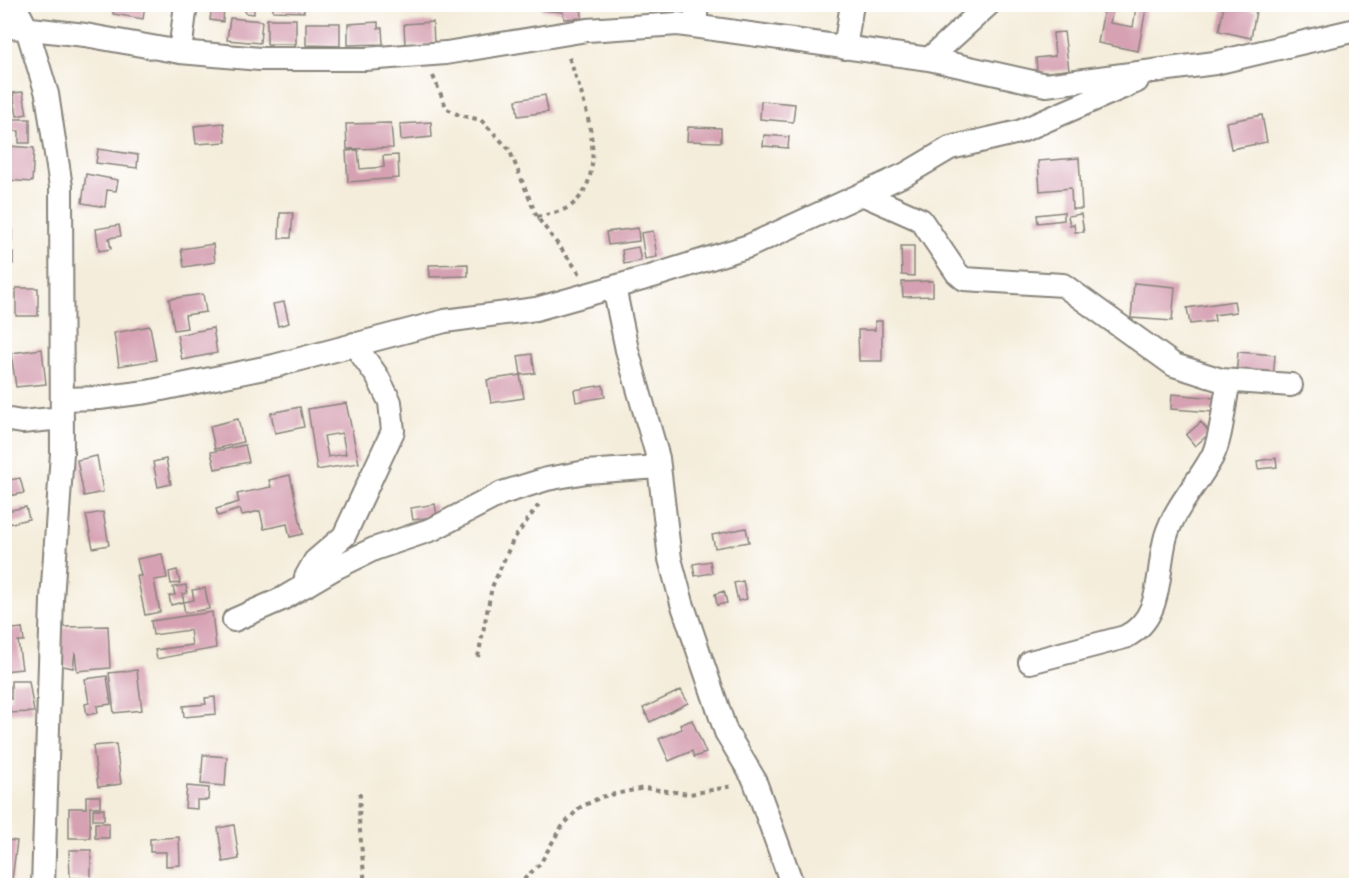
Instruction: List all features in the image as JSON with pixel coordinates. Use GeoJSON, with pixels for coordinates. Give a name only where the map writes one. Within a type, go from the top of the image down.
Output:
{"type":"FeatureCollection","features":[{"type":"Feature","properties":{"kind":"street"},"geometry":{"type":"LineString","coordinates":[[14,4],[27,29],[46,94],[61,187],[62,409],[43,885]]}},
{"type":"Feature","properties":{"kind":"street"},"geometry":{"type":"LineString","coordinates":[[180,52],[186,4]]}},
{"type":"Feature","properties":{"kind":"street"},"geometry":{"type":"LineString","coordinates":[[845,48],[852,4]]}},
{"type":"Feature","properties":{"kind":"street"},"geometry":{"type":"LineString","coordinates":[[929,59],[989,4]]}},
{"type":"Feature","properties":{"kind":"street"},"geometry":{"type":"LineString","coordinates":[[4,26],[129,42],[180,52],[272,59],[365,59],[424,55],[696,15],[845,48],[929,59],[1046,85],[1215,63],[1356,30]]}},
{"type":"Feature","properties":{"kind":"street"},"geometry":{"type":"LineString","coordinates":[[4,419],[22,422],[99,398],[147,392],[274,366],[445,321],[536,309],[604,290],[749,246],[906,174],[950,148],[1019,132],[1160,71]]}},
{"type":"Feature","properties":{"kind":"street"},"geometry":{"type":"LineString","coordinates":[[862,194],[921,220],[957,273],[964,279],[1063,285],[1174,365],[1229,381],[1291,385]]}},
{"type":"Feature","properties":{"kind":"street"},"geometry":{"type":"LineString","coordinates":[[604,290],[627,351],[659,467],[670,559],[682,603],[726,732],[754,779],[791,881]]}},
{"type":"Feature","properties":{"kind":"street"},"geometry":{"type":"LineString","coordinates":[[305,586],[306,577],[315,561],[344,536],[393,431],[390,402],[377,376],[354,344]]}},
{"type":"Feature","properties":{"kind":"street"},"geometry":{"type":"LineString","coordinates":[[1030,662],[1125,637],[1134,632],[1148,618],[1158,593],[1166,536],[1174,518],[1213,454],[1229,381]]}},
{"type":"Feature","properties":{"kind":"street"},"geometry":{"type":"LineString","coordinates":[[234,620],[374,549],[433,529],[502,493],[547,479],[586,472],[659,467]]}},
{"type":"Feature","properties":{"kind":"path"},"geometry":{"type":"LineString","coordinates":[[537,217],[571,207],[582,195],[590,169],[592,127],[560,34]]}},
{"type":"Feature","properties":{"kind":"path"},"geometry":{"type":"LineString","coordinates":[[424,55],[447,109],[459,115],[481,120],[509,149],[537,217],[604,290]]}},
{"type":"Feature","properties":{"kind":"path"},"geometry":{"type":"LineString","coordinates":[[478,657],[492,587],[513,540],[537,509],[547,479]]}},
{"type":"Feature","properties":{"kind":"path"},"geometry":{"type":"LineString","coordinates":[[517,885],[540,864],[560,829],[579,808],[601,797],[644,789],[690,794],[715,791],[754,779]]}},
{"type":"Feature","properties":{"kind":"path"},"geometry":{"type":"LineString","coordinates":[[360,794],[359,820],[365,885]]}},
{"type":"Feature","properties":{"kind":"building"},"geometry":{"type":"Polygon","coordinates":[[[114,4],[145,4],[143,19],[113,14],[114,4]]]}},
{"type":"Feature","properties":{"kind":"building"},"geometry":{"type":"Polygon","coordinates":[[[212,4],[254,4],[254,14],[245,13],[245,8],[224,6],[223,22],[210,20],[212,4]]]}},
{"type":"Feature","properties":{"kind":"building"},"geometry":{"type":"Polygon","coordinates":[[[273,4],[304,4],[304,12],[273,11],[273,4]]]}},
{"type":"Feature","properties":{"kind":"building"},"geometry":{"type":"Polygon","coordinates":[[[541,4],[581,4],[582,18],[564,19],[563,12],[542,10],[541,4]]]}},
{"type":"Feature","properties":{"kind":"building"},"geometry":{"type":"Polygon","coordinates":[[[1105,4],[1114,4],[1110,23],[1133,27],[1136,7],[1127,4],[1147,4],[1138,51],[1098,43],[1105,4]]]}},
{"type":"Feature","properties":{"kind":"building"},"geometry":{"type":"Polygon","coordinates":[[[1224,5],[1256,11],[1251,38],[1219,31],[1224,5]]]}},
{"type":"Feature","properties":{"kind":"building"},"geometry":{"type":"Polygon","coordinates":[[[230,18],[262,21],[260,43],[227,40],[230,18]]]}},
{"type":"Feature","properties":{"kind":"building"},"geometry":{"type":"Polygon","coordinates":[[[267,19],[296,19],[296,44],[267,44],[267,19]]]}},
{"type":"Feature","properties":{"kind":"building"},"geometry":{"type":"Polygon","coordinates":[[[378,22],[378,28],[382,28],[383,44],[348,45],[348,24],[378,22]]]}},
{"type":"Feature","properties":{"kind":"building"},"geometry":{"type":"Polygon","coordinates":[[[433,22],[434,45],[405,46],[404,24],[433,22]]]}},
{"type":"Feature","properties":{"kind":"building"},"geometry":{"type":"Polygon","coordinates":[[[306,23],[340,23],[340,46],[306,45],[306,23]]]}},
{"type":"Feature","properties":{"kind":"building"},"geometry":{"type":"Polygon","coordinates":[[[1064,32],[1069,70],[1037,73],[1036,58],[1055,56],[1053,33],[1064,32]]]}},
{"type":"Feature","properties":{"kind":"building"},"geometry":{"type":"Polygon","coordinates":[[[23,92],[27,114],[17,116],[13,93],[23,92]]]}},
{"type":"Feature","properties":{"kind":"building"},"geometry":{"type":"Polygon","coordinates":[[[545,95],[548,112],[518,116],[516,100],[545,95]]]}},
{"type":"Feature","properties":{"kind":"building"},"geometry":{"type":"Polygon","coordinates":[[[761,101],[795,104],[793,122],[760,119],[761,101]]]}},
{"type":"Feature","properties":{"kind":"building"},"geometry":{"type":"Polygon","coordinates":[[[1262,115],[1267,142],[1231,149],[1226,122],[1262,115]]]}},
{"type":"Feature","properties":{"kind":"building"},"geometry":{"type":"Polygon","coordinates":[[[4,119],[30,119],[30,143],[19,143],[19,131],[4,131],[4,119]]]}},
{"type":"Feature","properties":{"kind":"building"},"geometry":{"type":"Polygon","coordinates":[[[431,122],[432,137],[401,140],[400,124],[431,122]]]}},
{"type":"Feature","properties":{"kind":"building"},"geometry":{"type":"Polygon","coordinates":[[[224,123],[226,142],[196,144],[194,126],[224,123]]]}},
{"type":"Feature","properties":{"kind":"building"},"geometry":{"type":"Polygon","coordinates":[[[391,123],[393,148],[347,149],[346,124],[391,123]]]}},
{"type":"Feature","properties":{"kind":"building"},"geometry":{"type":"Polygon","coordinates":[[[688,127],[721,128],[721,142],[687,141],[688,127]]]}},
{"type":"Feature","properties":{"kind":"building"},"geometry":{"type":"Polygon","coordinates":[[[764,135],[789,137],[788,148],[763,146],[764,135]]]}},
{"type":"Feature","properties":{"kind":"building"},"geometry":{"type":"Polygon","coordinates":[[[9,146],[34,148],[32,182],[7,180],[9,146]]]}},
{"type":"Feature","properties":{"kind":"building"},"geometry":{"type":"Polygon","coordinates":[[[98,149],[138,155],[137,168],[96,163],[98,149]]]}},
{"type":"Feature","properties":{"kind":"building"},"geometry":{"type":"Polygon","coordinates":[[[358,150],[360,169],[384,167],[383,156],[398,155],[399,178],[348,182],[346,151],[358,150]]]}},
{"type":"Feature","properties":{"kind":"building"},"geometry":{"type":"Polygon","coordinates":[[[1079,158],[1082,209],[1072,209],[1071,188],[1040,191],[1038,161],[1079,158]]]}},
{"type":"Feature","properties":{"kind":"building"},"geometry":{"type":"Polygon","coordinates":[[[86,174],[118,180],[116,191],[107,190],[105,207],[82,203],[86,174]]]}},
{"type":"Feature","properties":{"kind":"building"},"geometry":{"type":"Polygon","coordinates":[[[1064,212],[1064,220],[1038,223],[1037,215],[1064,212]]]}},
{"type":"Feature","properties":{"kind":"building"},"geometry":{"type":"Polygon","coordinates":[[[280,213],[293,213],[291,238],[279,238],[280,213]]]}},
{"type":"Feature","properties":{"kind":"building"},"geometry":{"type":"Polygon","coordinates":[[[1081,214],[1084,232],[1075,232],[1074,224],[1070,225],[1068,216],[1081,214]]]}},
{"type":"Feature","properties":{"kind":"building"},"geometry":{"type":"Polygon","coordinates":[[[119,225],[121,236],[109,238],[111,249],[99,251],[96,229],[119,225]]]}},
{"type":"Feature","properties":{"kind":"building"},"geometry":{"type":"Polygon","coordinates":[[[638,228],[639,241],[608,245],[606,232],[638,228]]]}},
{"type":"Feature","properties":{"kind":"building"},"geometry":{"type":"Polygon","coordinates":[[[4,230],[12,230],[12,242],[4,242],[4,230]]]}},
{"type":"Feature","properties":{"kind":"building"},"geometry":{"type":"Polygon","coordinates":[[[653,231],[657,257],[645,259],[641,233],[653,231]]]}},
{"type":"Feature","properties":{"kind":"building"},"geometry":{"type":"Polygon","coordinates":[[[213,244],[215,262],[184,267],[181,249],[213,244]]]}},
{"type":"Feature","properties":{"kind":"building"},"geometry":{"type":"Polygon","coordinates":[[[901,246],[914,246],[914,276],[902,275],[901,246]]]}},
{"type":"Feature","properties":{"kind":"building"},"geometry":{"type":"Polygon","coordinates":[[[638,247],[641,261],[624,264],[622,250],[638,247]]]}},
{"type":"Feature","properties":{"kind":"building"},"geometry":{"type":"Polygon","coordinates":[[[5,252],[13,252],[13,264],[5,264],[5,252]]]}},
{"type":"Feature","properties":{"kind":"building"},"geometry":{"type":"Polygon","coordinates":[[[468,264],[468,276],[430,277],[429,265],[468,264]]]}},
{"type":"Feature","properties":{"kind":"building"},"geometry":{"type":"Polygon","coordinates":[[[933,281],[933,296],[903,297],[902,282],[933,281]]]}},
{"type":"Feature","properties":{"kind":"building"},"geometry":{"type":"Polygon","coordinates":[[[1134,283],[1175,287],[1172,321],[1131,318],[1134,283]]]}},
{"type":"Feature","properties":{"kind":"building"},"geometry":{"type":"Polygon","coordinates":[[[16,288],[38,288],[38,316],[16,316],[16,288]]]}},
{"type":"Feature","properties":{"kind":"building"},"geometry":{"type":"Polygon","coordinates":[[[203,294],[206,312],[185,315],[187,328],[174,330],[169,299],[203,294]]]}},
{"type":"Feature","properties":{"kind":"building"},"geometry":{"type":"Polygon","coordinates":[[[1234,301],[1236,312],[1214,315],[1215,321],[1190,324],[1187,308],[1234,301]]]}},
{"type":"Feature","properties":{"kind":"building"},"geometry":{"type":"Polygon","coordinates":[[[284,302],[289,323],[278,326],[273,304],[284,302]]]}},
{"type":"Feature","properties":{"kind":"building"},"geometry":{"type":"Polygon","coordinates":[[[875,321],[882,321],[882,361],[859,361],[858,330],[875,330],[875,321]]]}},
{"type":"Feature","properties":{"kind":"building"},"geometry":{"type":"Polygon","coordinates":[[[150,326],[156,360],[119,366],[114,333],[150,326]]]}},
{"type":"Feature","properties":{"kind":"building"},"geometry":{"type":"Polygon","coordinates":[[[213,328],[217,353],[182,360],[177,335],[213,328]]]}},
{"type":"Feature","properties":{"kind":"building"},"geometry":{"type":"Polygon","coordinates":[[[42,349],[46,384],[16,387],[11,353],[42,349]]]}},
{"type":"Feature","properties":{"kind":"building"},"geometry":{"type":"Polygon","coordinates":[[[1238,352],[1275,355],[1273,380],[1236,377],[1238,352]]]}},
{"type":"Feature","properties":{"kind":"building"},"geometry":{"type":"Polygon","coordinates":[[[532,354],[535,373],[521,375],[518,356],[532,354]]]}},
{"type":"Feature","properties":{"kind":"building"},"geometry":{"type":"Polygon","coordinates":[[[520,375],[524,398],[491,403],[487,380],[520,375]]]}},
{"type":"Feature","properties":{"kind":"building"},"geometry":{"type":"Polygon","coordinates":[[[603,385],[605,397],[576,402],[574,390],[603,385]]]}},
{"type":"Feature","properties":{"kind":"building"},"geometry":{"type":"Polygon","coordinates":[[[1172,394],[1215,398],[1214,412],[1171,409],[1172,394]]]}},
{"type":"Feature","properties":{"kind":"building"},"geometry":{"type":"Polygon","coordinates":[[[346,403],[359,463],[317,470],[308,409],[346,403]],[[342,433],[324,436],[328,457],[346,454],[342,433]]]}},
{"type":"Feature","properties":{"kind":"building"},"geometry":{"type":"Polygon","coordinates":[[[300,407],[304,427],[275,433],[271,413],[300,407]]]}},
{"type":"Feature","properties":{"kind":"building"},"geometry":{"type":"Polygon","coordinates":[[[238,419],[243,442],[215,449],[210,426],[238,419]]]}},
{"type":"Feature","properties":{"kind":"building"},"geometry":{"type":"Polygon","coordinates":[[[1201,422],[1210,433],[1195,446],[1186,435],[1201,422]]]}},
{"type":"Feature","properties":{"kind":"building"},"geometry":{"type":"Polygon","coordinates":[[[245,445],[249,462],[215,469],[211,452],[245,445]]]}},
{"type":"Feature","properties":{"kind":"building"},"geometry":{"type":"Polygon","coordinates":[[[97,456],[103,492],[84,496],[77,460],[97,456]]]}},
{"type":"Feature","properties":{"kind":"building"},"geometry":{"type":"Polygon","coordinates":[[[1276,458],[1277,467],[1258,469],[1257,461],[1276,458]]]}},
{"type":"Feature","properties":{"kind":"building"},"geometry":{"type":"Polygon","coordinates":[[[166,459],[171,484],[158,487],[153,462],[166,459]]]}},
{"type":"Feature","properties":{"kind":"building"},"geometry":{"type":"Polygon","coordinates":[[[290,475],[303,534],[290,537],[287,524],[264,529],[260,511],[242,515],[240,509],[218,516],[216,509],[239,502],[237,494],[271,487],[269,480],[290,475]]]}},
{"type":"Feature","properties":{"kind":"building"},"geometry":{"type":"Polygon","coordinates":[[[20,478],[24,493],[4,497],[4,481],[20,478]]]}},
{"type":"Feature","properties":{"kind":"building"},"geometry":{"type":"Polygon","coordinates":[[[435,504],[437,516],[413,520],[411,508],[435,504]]]}},
{"type":"Feature","properties":{"kind":"building"},"geometry":{"type":"Polygon","coordinates":[[[4,506],[7,511],[26,507],[29,519],[4,525],[4,506]]]}},
{"type":"Feature","properties":{"kind":"building"},"geometry":{"type":"Polygon","coordinates":[[[103,512],[109,545],[93,548],[86,515],[103,512]]]}},
{"type":"Feature","properties":{"kind":"building"},"geometry":{"type":"Polygon","coordinates":[[[746,528],[749,542],[715,548],[712,535],[746,528]]]}},
{"type":"Feature","properties":{"kind":"building"},"geometry":{"type":"Polygon","coordinates":[[[162,554],[167,578],[154,580],[160,612],[145,615],[137,576],[141,576],[137,559],[162,554]]]}},
{"type":"Feature","properties":{"kind":"building"},"geometry":{"type":"Polygon","coordinates":[[[710,561],[712,573],[695,576],[693,564],[710,561]]]}},
{"type":"Feature","properties":{"kind":"building"},"geometry":{"type":"Polygon","coordinates":[[[177,570],[180,583],[171,584],[169,572],[177,570]]]}},
{"type":"Feature","properties":{"kind":"building"},"geometry":{"type":"Polygon","coordinates":[[[743,581],[747,599],[738,601],[734,583],[743,581]]]}},
{"type":"Feature","properties":{"kind":"building"},"geometry":{"type":"Polygon","coordinates":[[[186,585],[187,593],[182,594],[184,602],[194,600],[192,590],[205,588],[209,609],[185,613],[183,602],[171,605],[169,596],[175,595],[173,587],[186,585]]]}},
{"type":"Feature","properties":{"kind":"building"},"geometry":{"type":"Polygon","coordinates":[[[724,591],[727,603],[717,605],[715,594],[724,591]]]}},
{"type":"Feature","properties":{"kind":"building"},"geometry":{"type":"Polygon","coordinates":[[[212,612],[216,648],[157,659],[155,650],[192,645],[190,630],[153,635],[151,621],[212,612]]]}},
{"type":"Feature","properties":{"kind":"building"},"geometry":{"type":"Polygon","coordinates":[[[108,626],[110,668],[77,671],[75,652],[73,668],[58,665],[63,627],[108,626]]]}},
{"type":"Feature","properties":{"kind":"building"},"geometry":{"type":"Polygon","coordinates":[[[22,628],[24,641],[18,641],[22,669],[4,671],[4,630],[22,628]]]}},
{"type":"Feature","properties":{"kind":"building"},"geometry":{"type":"Polygon","coordinates":[[[137,670],[142,710],[114,713],[109,673],[137,670]]]}},
{"type":"Feature","properties":{"kind":"building"},"geometry":{"type":"Polygon","coordinates":[[[107,676],[111,704],[97,706],[98,713],[87,715],[85,704],[89,703],[85,679],[107,676]]]}},
{"type":"Feature","properties":{"kind":"building"},"geometry":{"type":"Polygon","coordinates":[[[11,681],[29,681],[34,712],[4,713],[4,699],[11,699],[11,681]]]}},
{"type":"Feature","properties":{"kind":"building"},"geometry":{"type":"Polygon","coordinates":[[[681,690],[688,703],[650,722],[643,708],[681,690]]]}},
{"type":"Feature","properties":{"kind":"building"},"geometry":{"type":"Polygon","coordinates":[[[215,697],[216,714],[184,717],[183,706],[206,704],[205,698],[215,697]]]}},
{"type":"Feature","properties":{"kind":"building"},"geometry":{"type":"Polygon","coordinates":[[[692,720],[706,753],[694,757],[692,751],[669,761],[659,739],[682,729],[680,725],[692,720]]]}},
{"type":"Feature","properties":{"kind":"building"},"geometry":{"type":"Polygon","coordinates":[[[116,744],[121,784],[98,787],[93,746],[116,744]]]}},
{"type":"Feature","properties":{"kind":"building"},"geometry":{"type":"Polygon","coordinates":[[[203,755],[227,757],[225,786],[201,784],[203,755]]]}},
{"type":"Feature","properties":{"kind":"building"},"geometry":{"type":"Polygon","coordinates":[[[187,786],[209,788],[208,800],[197,800],[197,809],[185,808],[187,786]]]}},
{"type":"Feature","properties":{"kind":"building"},"geometry":{"type":"Polygon","coordinates":[[[86,796],[100,796],[100,807],[90,807],[90,838],[69,838],[69,808],[86,808],[86,796]]]}},
{"type":"Feature","properties":{"kind":"building"},"geometry":{"type":"Polygon","coordinates":[[[93,809],[104,809],[104,820],[93,820],[93,809]]]}},
{"type":"Feature","properties":{"kind":"building"},"geometry":{"type":"Polygon","coordinates":[[[95,823],[109,823],[109,838],[95,838],[95,823]]]}},
{"type":"Feature","properties":{"kind":"building"},"geometry":{"type":"Polygon","coordinates":[[[234,825],[239,859],[223,862],[218,828],[234,825]]]}},
{"type":"Feature","properties":{"kind":"building"},"geometry":{"type":"Polygon","coordinates":[[[179,837],[180,865],[166,866],[166,852],[150,852],[150,839],[179,837]]]}},
{"type":"Feature","properties":{"kind":"building"},"geometry":{"type":"Polygon","coordinates":[[[4,840],[17,841],[12,880],[4,878],[4,840]]]}},
{"type":"Feature","properties":{"kind":"building"},"geometry":{"type":"Polygon","coordinates":[[[69,850],[91,850],[91,879],[70,878],[69,850]]]}}]}
